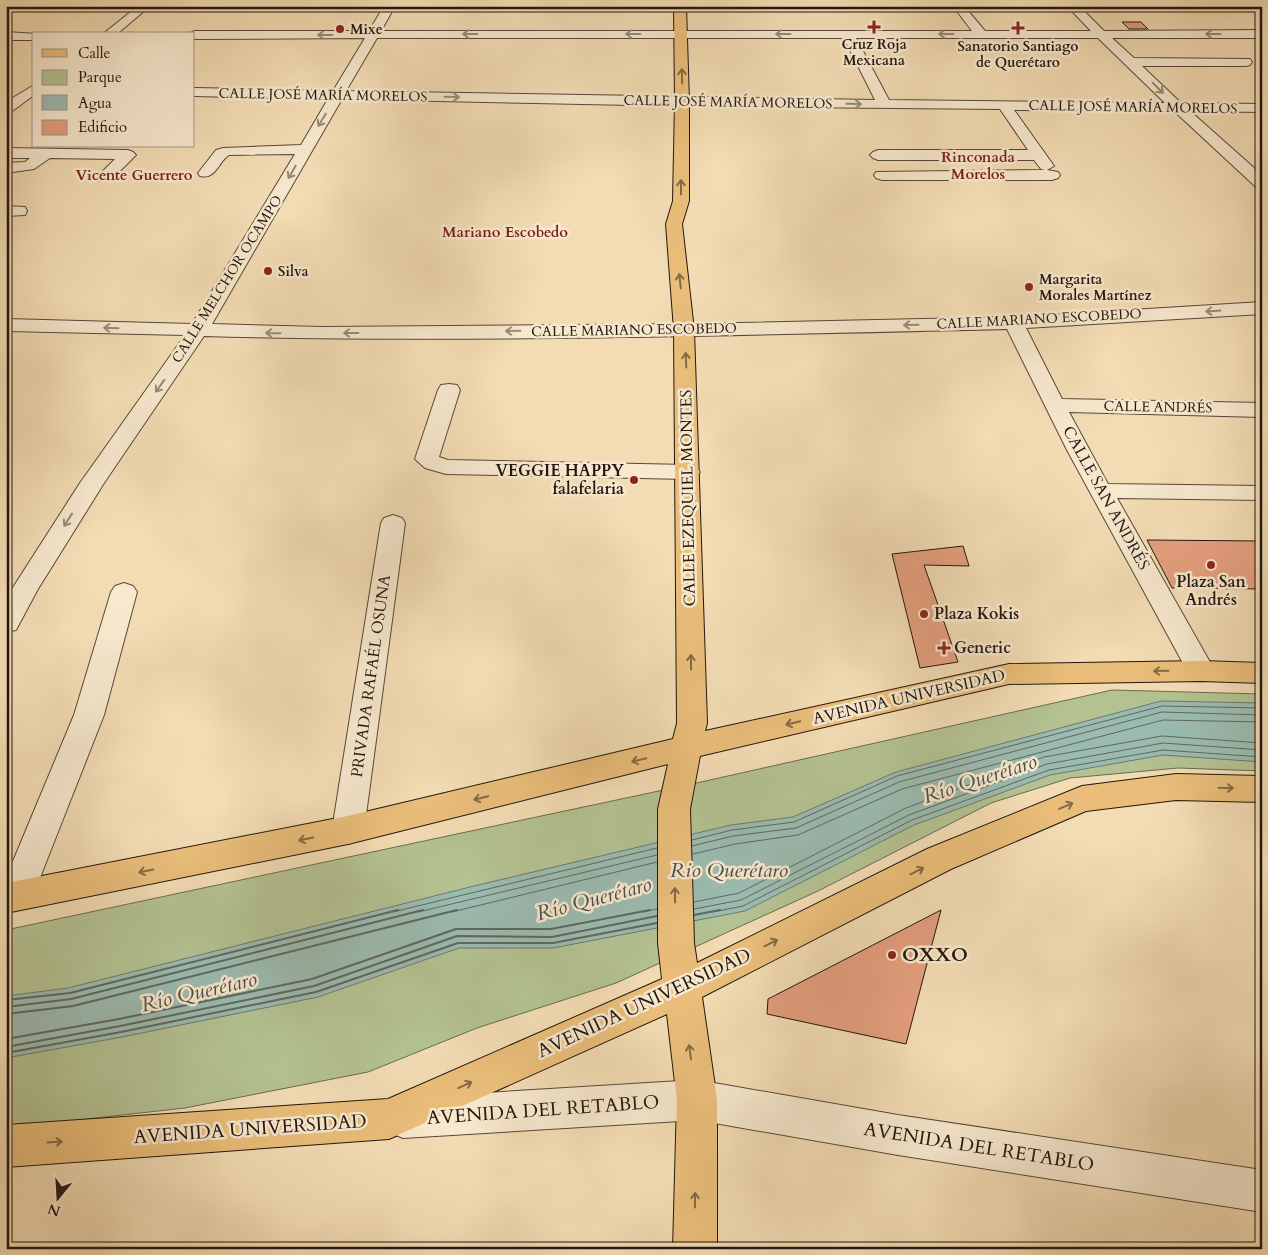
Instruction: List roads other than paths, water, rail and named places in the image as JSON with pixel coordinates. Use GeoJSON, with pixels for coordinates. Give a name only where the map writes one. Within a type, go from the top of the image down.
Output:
{"type":"FeatureCollection","features":[{"type":"Feature","properties":{"kind":"main road","name":"CALLE EZEQUIEL MONTES"},"geometry":{"type":"LineString","coordinates":[[680,6],[682,34],[681,201],[674,224],[684,330],[692,722],[674,809],[676,943],[681,989]]}},
{"type":"Feature","properties":{"kind":"main road","name":"AVENIDA UNIVERSIDAD"},"geometry":{"type":"LineString","coordinates":[[12,896],[348,830],[686,748],[1009,674],[1201,671],[1262,673]]}},
{"type":"Feature","properties":{"kind":"main road","name":"AVENIDA UNIVERSIDAD"},"geometry":{"type":"LineString","coordinates":[[6,1146],[389,1119],[681,989],[939,860],[1082,799],[1176,787],[1262,789]]}},
{"type":"Feature","properties":{"kind":"main road"},"geometry":{"type":"LineString","coordinates":[[681,989],[697,1100],[695,1249]]}},
{"type":"Feature","properties":{"kind":"street"},"geometry":{"type":"LineString","coordinates":[[112,32],[145,6]]}},
{"type":"Feature","properties":{"kind":"street","name":"CALLE MELCHOR OCAMPO"},"geometry":{"type":"LineString","coordinates":[[6,623],[25,589],[92,483],[198,331],[390,6]]}},
{"type":"Feature","properties":{"kind":"street"},"geometry":{"type":"LineString","coordinates":[[958,6],[981,34]]}},
{"type":"Feature","properties":{"kind":"street"},"geometry":{"type":"LineString","coordinates":[[1072,6],[1177,107],[1262,184]]}},
{"type":"Feature","properties":{"kind":"street"},"geometry":{"type":"LineString","coordinates":[[848,34],[884,104]]}},
{"type":"Feature","properties":{"kind":"street"},"geometry":{"type":"LineString","coordinates":[[195,35],[1262,34]]}},
{"type":"Feature","properties":{"kind":"street"},"geometry":{"type":"LineString","coordinates":[[6,36],[32,36]]}},
{"type":"Feature","properties":{"kind":"street"},"geometry":{"type":"LineString","coordinates":[[1131,62],[1246,62]]}},
{"type":"Feature","properties":{"kind":"street"},"geometry":{"type":"LineString","coordinates":[[15,89],[32,89]]}},
{"type":"Feature","properties":{"kind":"street"},"geometry":{"type":"LineString","coordinates":[[6,109],[32,90]]}},
{"type":"Feature","properties":{"kind":"street","name":"CALLE JOSÉ MARÍA MORELOS"},"geometry":{"type":"LineString","coordinates":[[195,92],[682,102],[1262,108]]}},
{"type":"Feature","properties":{"kind":"street"},"geometry":{"type":"LineString","coordinates":[[1005,106],[1062,190]]}},
{"type":"Feature","properties":{"kind":"street"},"geometry":{"type":"LineString","coordinates":[[270,162],[210,168],[221,154],[228,151],[304,149]]}},
{"type":"Feature","properties":{"kind":"street"},"geometry":{"type":"LineString","coordinates":[[6,153],[128,155],[104,178]]}},
{"type":"Feature","properties":{"kind":"street"},"geometry":{"type":"LineString","coordinates":[[6,168],[29,166],[46,153]]}},
{"type":"Feature","properties":{"kind":"street"},"geometry":{"type":"LineString","coordinates":[[878,156],[1039,155]]}},
{"type":"Feature","properties":{"kind":"street"},"geometry":{"type":"LineString","coordinates":[[882,175],[1052,175]]}},
{"type":"Feature","properties":{"kind":"street","name":"CALLE MARIANO ESCOBEDO"},"geometry":{"type":"LineString","coordinates":[[6,325],[330,333],[684,330],[1014,323],[1262,308]]}},
{"type":"Feature","properties":{"kind":"street","name":"CALLE SAN ANDRÉS"},"geometry":{"type":"LineString","coordinates":[[1014,323],[1054,405],[1171,612],[1201,671]]}},
{"type":"Feature","properties":{"kind":"street"},"geometry":{"type":"LineString","coordinates":[[449,390],[427,459],[433,463],[446,467],[688,472]]}},
{"type":"Feature","properties":{"kind":"street","name":"CALLE ANDRÉS"},"geometry":{"type":"LineString","coordinates":[[1054,405],[1262,410]]}},
{"type":"Feature","properties":{"kind":"street"},"geometry":{"type":"LineString","coordinates":[[1101,491],[1262,493]]}},
{"type":"Feature","properties":{"kind":"street","name":"PRIVADA RAFAÉL OSUNA"},"geometry":{"type":"LineString","coordinates":[[348,830],[393,522]]}},
{"type":"Feature","properties":{"kind":"street"},"geometry":{"type":"LineString","coordinates":[[12,896],[26,870],[89,715],[124,592]]}},
{"type":"Feature","properties":{"kind":"street","name":"AVENIDA DEL RETABLO"},"geometry":{"type":"LineString","coordinates":[[389,1119],[697,1100],[898,1135],[1262,1191]]}},
{"type":"Feature","properties":{"kind":"water","name":"Rio Querétaro"},"geometry":{"type":"Polygon","coordinates":[[[1161,701],[1262,703],[1262,762],[1163,755],[1050,775],[914,825],[745,911],[553,948],[459,948],[318,997],[122,1037],[6,1058],[6,996],[68,988],[470,887],[731,825],[793,817],[896,772],[1161,701]]]}},
{"type":"Feature","properties":{"kind":"place","name":"Cruz Roja Mexicana"},"geometry":{"type":"Point","coordinates":[874,27]}},
{"type":"Feature","properties":{"kind":"place","name":"Sanatorio Santiago de Querétaro"},"geometry":{"type":"Point","coordinates":[1018,28]}},
{"type":"Feature","properties":{"kind":"place","name":"Mixe"},"geometry":{"type":"Point","coordinates":[340,29]}},
{"type":"Feature","properties":{"kind":"place","name":"Silva"},"geometry":{"type":"Point","coordinates":[268,271]}},
{"type":"Feature","properties":{"kind":"place","name":"Margarita Morales Martínez"},"geometry":{"type":"Point","coordinates":[1029,287]}},
{"type":"Feature","properties":{"kind":"place","name":"VEGGIE HAPPY falafelaria"},"geometry":{"type":"Point","coordinates":[634,480]}},
{"type":"Feature","properties":{"kind":"place","name":"Plaza San Andrés"},"geometry":{"type":"Point","coordinates":[1211,565]}},
{"type":"Feature","properties":{"kind":"place","name":"Plaza Kokis"},"geometry":{"type":"Point","coordinates":[924,614]}},
{"type":"Feature","properties":{"kind":"place","name":"Generic"},"geometry":{"type":"Point","coordinates":[944,648]}},
{"type":"Feature","properties":{"kind":"place","name":"OXXO"},"geometry":{"type":"Point","coordinates":[892,955]}},
{"type":"Feature","properties":{"kind":"district","name":"Rinconada Morelos"},"geometry":{"type":"Point","coordinates":[978,166]}},
{"type":"Feature","properties":{"kind":"district","name":"Vicente Guerrero"},"geometry":{"type":"Point","coordinates":[134,175]}},
{"type":"Feature","properties":{"kind":"district","name":"Mariano Escobedo"},"geometry":{"type":"Point","coordinates":[505,232]}},
{"type":"Feature","properties":{"kind":"water label","name":"Río Querétaro"},"geometry":{"type":"Point","coordinates":[980,779]}},
{"type":"Feature","properties":{"kind":"water label","name":"Río Querétaro"},"geometry":{"type":"Point","coordinates":[594,899]}},
{"type":"Feature","properties":{"kind":"water label","name":"Río Querétaro"},"geometry":{"type":"Point","coordinates":[199,992]}}]}
